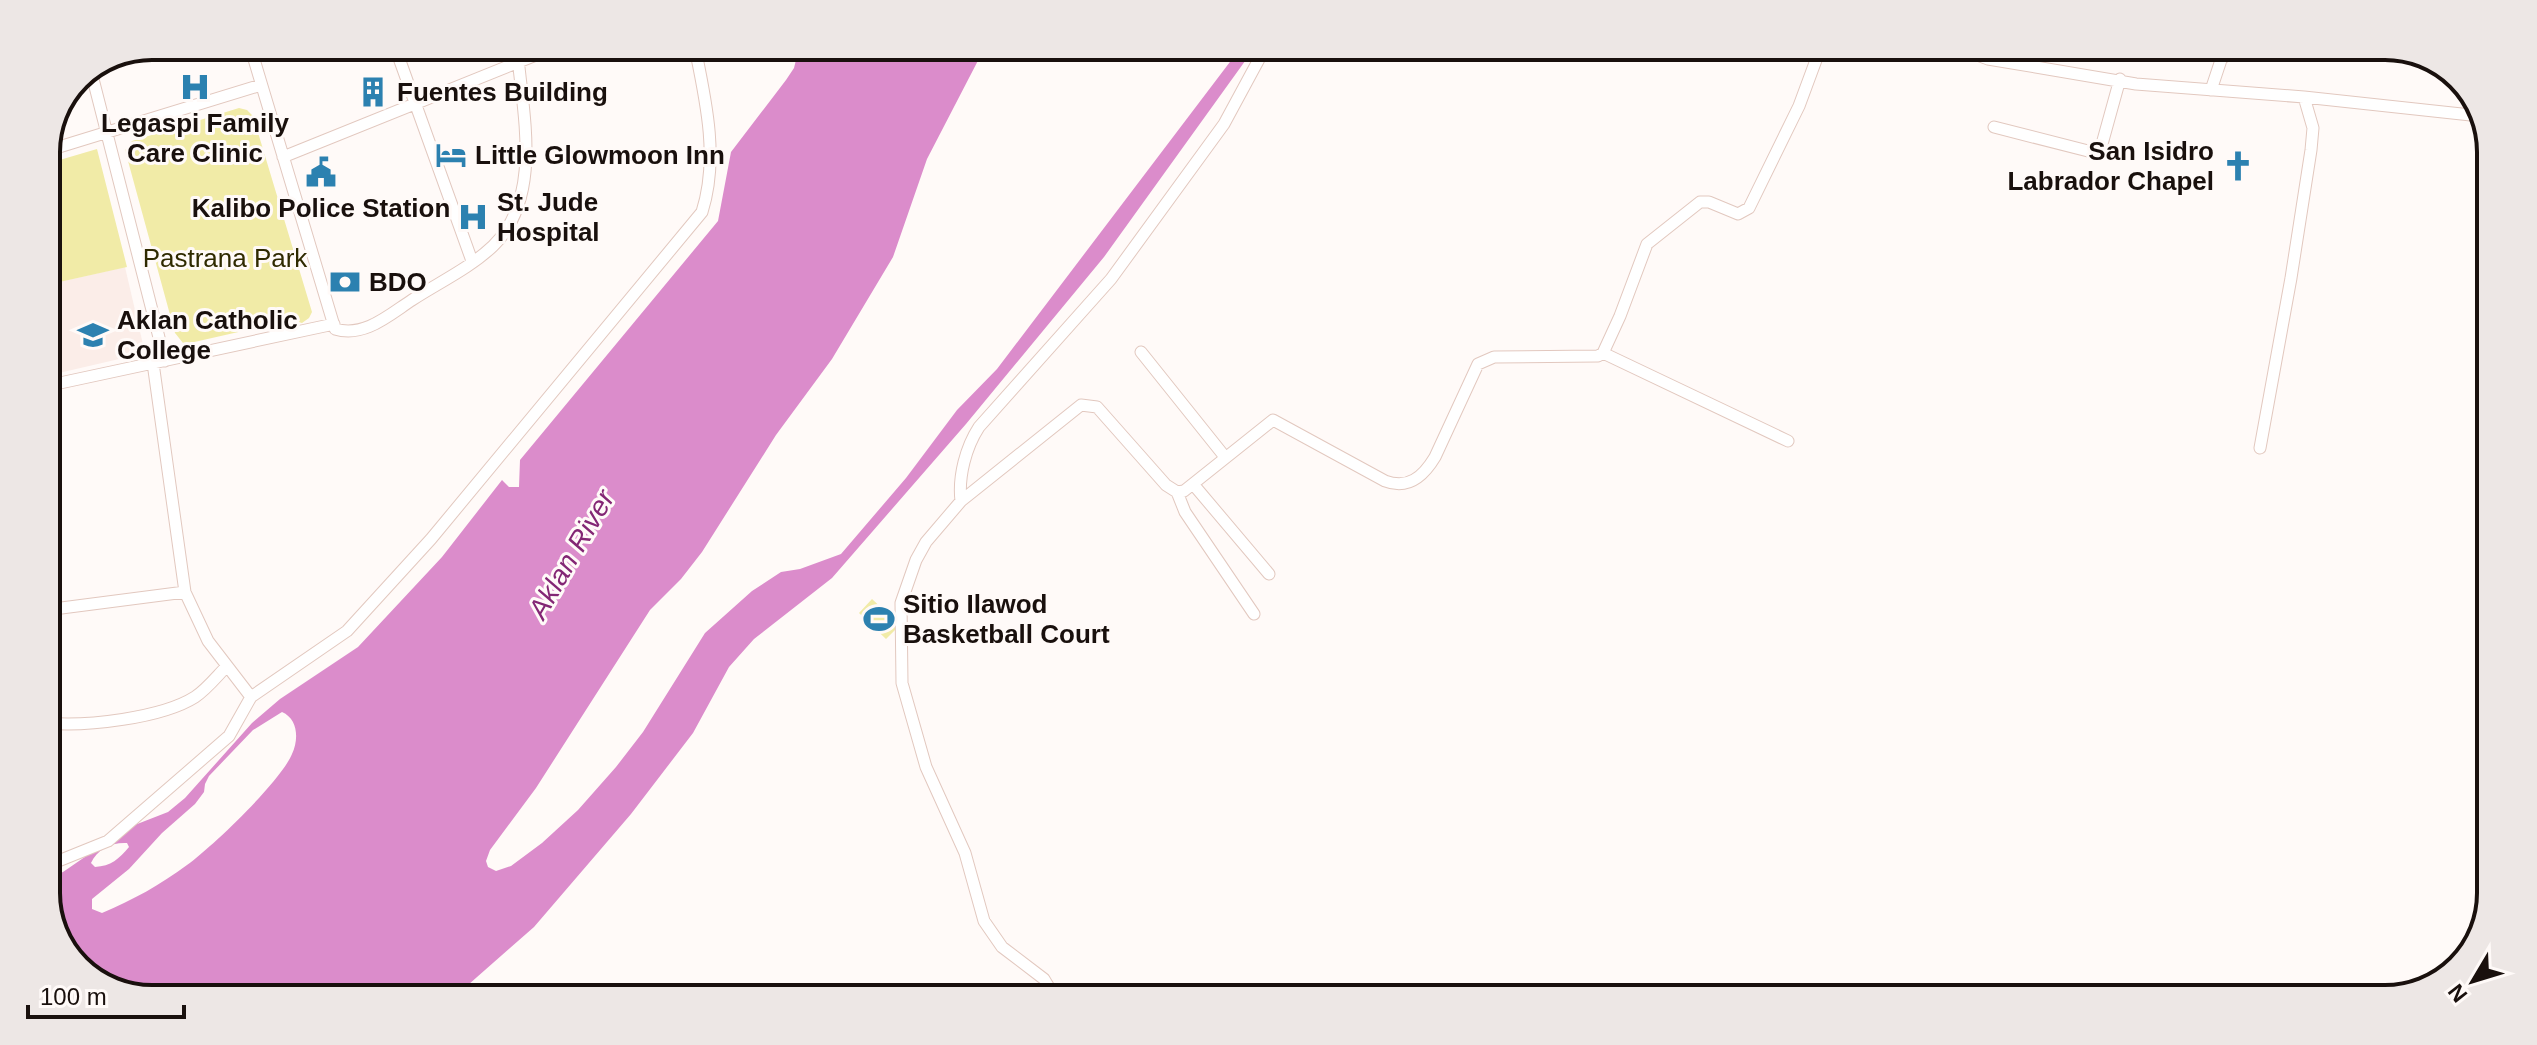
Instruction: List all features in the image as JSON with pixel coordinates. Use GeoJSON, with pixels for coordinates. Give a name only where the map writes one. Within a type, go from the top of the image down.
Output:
{"type":"FeatureCollection","features":[{"type":"Feature","properties":{"kind":"street"},"geometry":{"type":"LineString","coordinates":[[254,60],[335,327]]}},
{"type":"Feature","properties":{"kind":"street"},"geometry":{"type":"LineString","coordinates":[[400,60],[472,261]]}},
{"type":"Feature","properties":{"kind":"street"},"geometry":{"type":"LineString","coordinates":[[283,157],[523,60]]}},
{"type":"Feature","properties":{"kind":"street"},"geometry":{"type":"LineString","coordinates":[[60,860],[108,841],[229,736],[251,697],[347,631],[431,539],[702,212],[711,171],[705,95],[698,60]]}},
{"type":"Feature","properties":{"kind":"street"},"geometry":{"type":"LineString","coordinates":[[961,501],[959,485],[971,439],[979,427],[1111,279],[1224,124],[1259,60]]}},
{"type":"Feature","properties":{"kind":"street"},"geometry":{"type":"LineString","coordinates":[[1177,492],[1184,491],[1268,422],[1276,420],[1385,481],[1396,486],[1408,484],[1428,469],[1478,364],[1483,360],[1494,357],[1598,356],[1603,353],[1650,239],[1700,202],[1709,202],[1738,214],[1749,208],[1799,106],[1816,60]]}},
{"type":"Feature","properties":{"kind":"street"},"geometry":{"type":"LineString","coordinates":[[2012,60],[2136,84],[2304,97],[2469,115]]}},
{"type":"Feature","properties":{"kind":"street"},"geometry":{"type":"LineString","coordinates":[[2211,90],[2221,60]]}},
{"type":"Feature","properties":{"kind":"street"},"geometry":{"type":"LineString","coordinates":[[60,383],[335,327],[348,333],[370,327],[472,261],[493,246],[508,228],[524,190],[526,167],[518,62]]}},
{"type":"Feature","properties":{"kind":"street"},"geometry":{"type":"LineString","coordinates":[[1994,127],[2092,152],[2102,144],[2120,79]]}},
{"type":"Feature","properties":{"kind":"street"},"geometry":{"type":"LineString","coordinates":[[94,82],[159,362],[185,592],[201,629],[251,697]]}},
{"type":"Feature","properties":{"kind":"street"},"geometry":{"type":"LineString","coordinates":[[61,147],[261,85]]}},
{"type":"Feature","properties":{"kind":"street"},"geometry":{"type":"LineString","coordinates":[[2260,448],[2311,150],[2313,128],[2304,97]]}},
{"type":"Feature","properties":{"kind":"street"},"geometry":{"type":"LineString","coordinates":[[1141,352],[1225,457]]}},
{"type":"Feature","properties":{"kind":"street"},"geometry":{"type":"LineString","coordinates":[[1603,353],[1788,441]]}},
{"type":"Feature","properties":{"kind":"street"},"geometry":{"type":"LineString","coordinates":[[1047,985],[1038,973],[1002,947],[984,921],[965,853],[926,767],[902,683],[901,603],[916,560],[926,542],[961,501],[1081,405],[1087,404],[1097,407],[1166,485],[1177,492],[1185,512],[1254,614]]}},
{"type":"Feature","properties":{"kind":"street"},"geometry":{"type":"LineString","coordinates":[[1193,484],[1269,574]]}},
{"type":"Feature","properties":{"kind":"street"},"geometry":{"type":"LineString","coordinates":[[60,608],[185,592]]}},
{"type":"Feature","properties":{"kind":"street"},"geometry":{"type":"LineString","coordinates":[[60,724],[140,718],[193,698],[227,666]]}},
{"type":"Feature","properties":{"kind":"shaded area","name":"Aklan Catholic College"},"geometry":{"type":"Polygon","coordinates":[[[125,267],[145,353],[60,373],[60,282],[125,267]]]}},
{"type":"Feature","properties":{"kind":"green space","name":"Pastrana Park"},"geometry":{"type":"Polygon","coordinates":[[[239,108],[253,116],[312,312],[302,323],[291,320],[183,343],[175,333],[125,150],[132,141],[239,108]]]}},
{"type":"Feature","properties":{"kind":"green space"},"geometry":{"type":"Polygon","coordinates":[[[97,149],[127,267],[60,282],[60,160],[97,149]]]}},
{"type":"Feature","properties":{"kind":"green space","name":"Sitio Ilawod Basketball Court"},"geometry":{"type":"Polygon","coordinates":[[[872,599],[900,625],[886,639],[859,613],[872,599]]]}},
{"type":"Feature","properties":{"kind":"water","name":"Aklan River"},"geometry":{"type":"Polygon","coordinates":[[[796,60],[978,60],[927,159],[893,257],[832,359],[776,435],[702,552],[650,610],[536,788],[490,850],[486,861],[488,867],[496,871],[511,866],[542,843],[578,810],[616,767],[643,732],[705,633],[752,591],[781,572],[800,569],[841,554],[906,478],[957,410],[997,369],[1231,60],[1246,60],[1104,257],[966,424],[832,578],[754,639],[729,667],[693,733],[631,814],[534,927],[468,985],[152,985],[123,980],[96,966],[79,949],[67,928],[60,899],[60,873],[127,828],[168,812],[185,798],[252,723],[280,699],[358,647],[442,557],[502,480],[509,487],[519,487],[520,460],[718,221],[731,152],[786,80],[796,60]],[[282,712],[253,730],[209,776],[204,792],[195,804],[162,833],[129,869],[92,899],[92,909],[102,913],[167,879],[198,856],[245,813],[292,754],[296,736],[294,724],[282,712]],[[127,843],[106,847],[91,863],[95,867],[106,865],[129,847],[127,843]]]}},
{"type":"Feature","properties":{"kind":"place","name":"Legaspi Family Care Clinic"},"geometry":{"type":"Point","coordinates":[195,87]}},
{"type":"Feature","properties":{"kind":"place","name":"Fuentes Building"},"geometry":{"type":"Point","coordinates":[373,92]}},
{"type":"Feature","properties":{"kind":"place","name":"Little Glowmoon Inn"},"geometry":{"type":"Point","coordinates":[451,155]}},
{"type":"Feature","properties":{"kind":"place","name":"San Isidro Labrador Chapel"},"geometry":{"type":"Point","coordinates":[2238,166]}},
{"type":"Feature","properties":{"kind":"place","name":"Kalibo Police Station"},"geometry":{"type":"Point","coordinates":[321,172]}},
{"type":"Feature","properties":{"kind":"place","name":"St. Jude Hospital"},"geometry":{"type":"Point","coordinates":[473,217]}},
{"type":"Feature","properties":{"kind":"place","name":"BDO"},"geometry":{"type":"Point","coordinates":[345,282]}},
{"type":"Feature","properties":{"kind":"place","name":"Aklan Catholic College"},"geometry":{"type":"Point","coordinates":[93,335]}},
{"type":"Feature","properties":{"kind":"place","name":"Sitio Ilawod Basketball Court"},"geometry":{"type":"Point","coordinates":[879,619]}}]}
